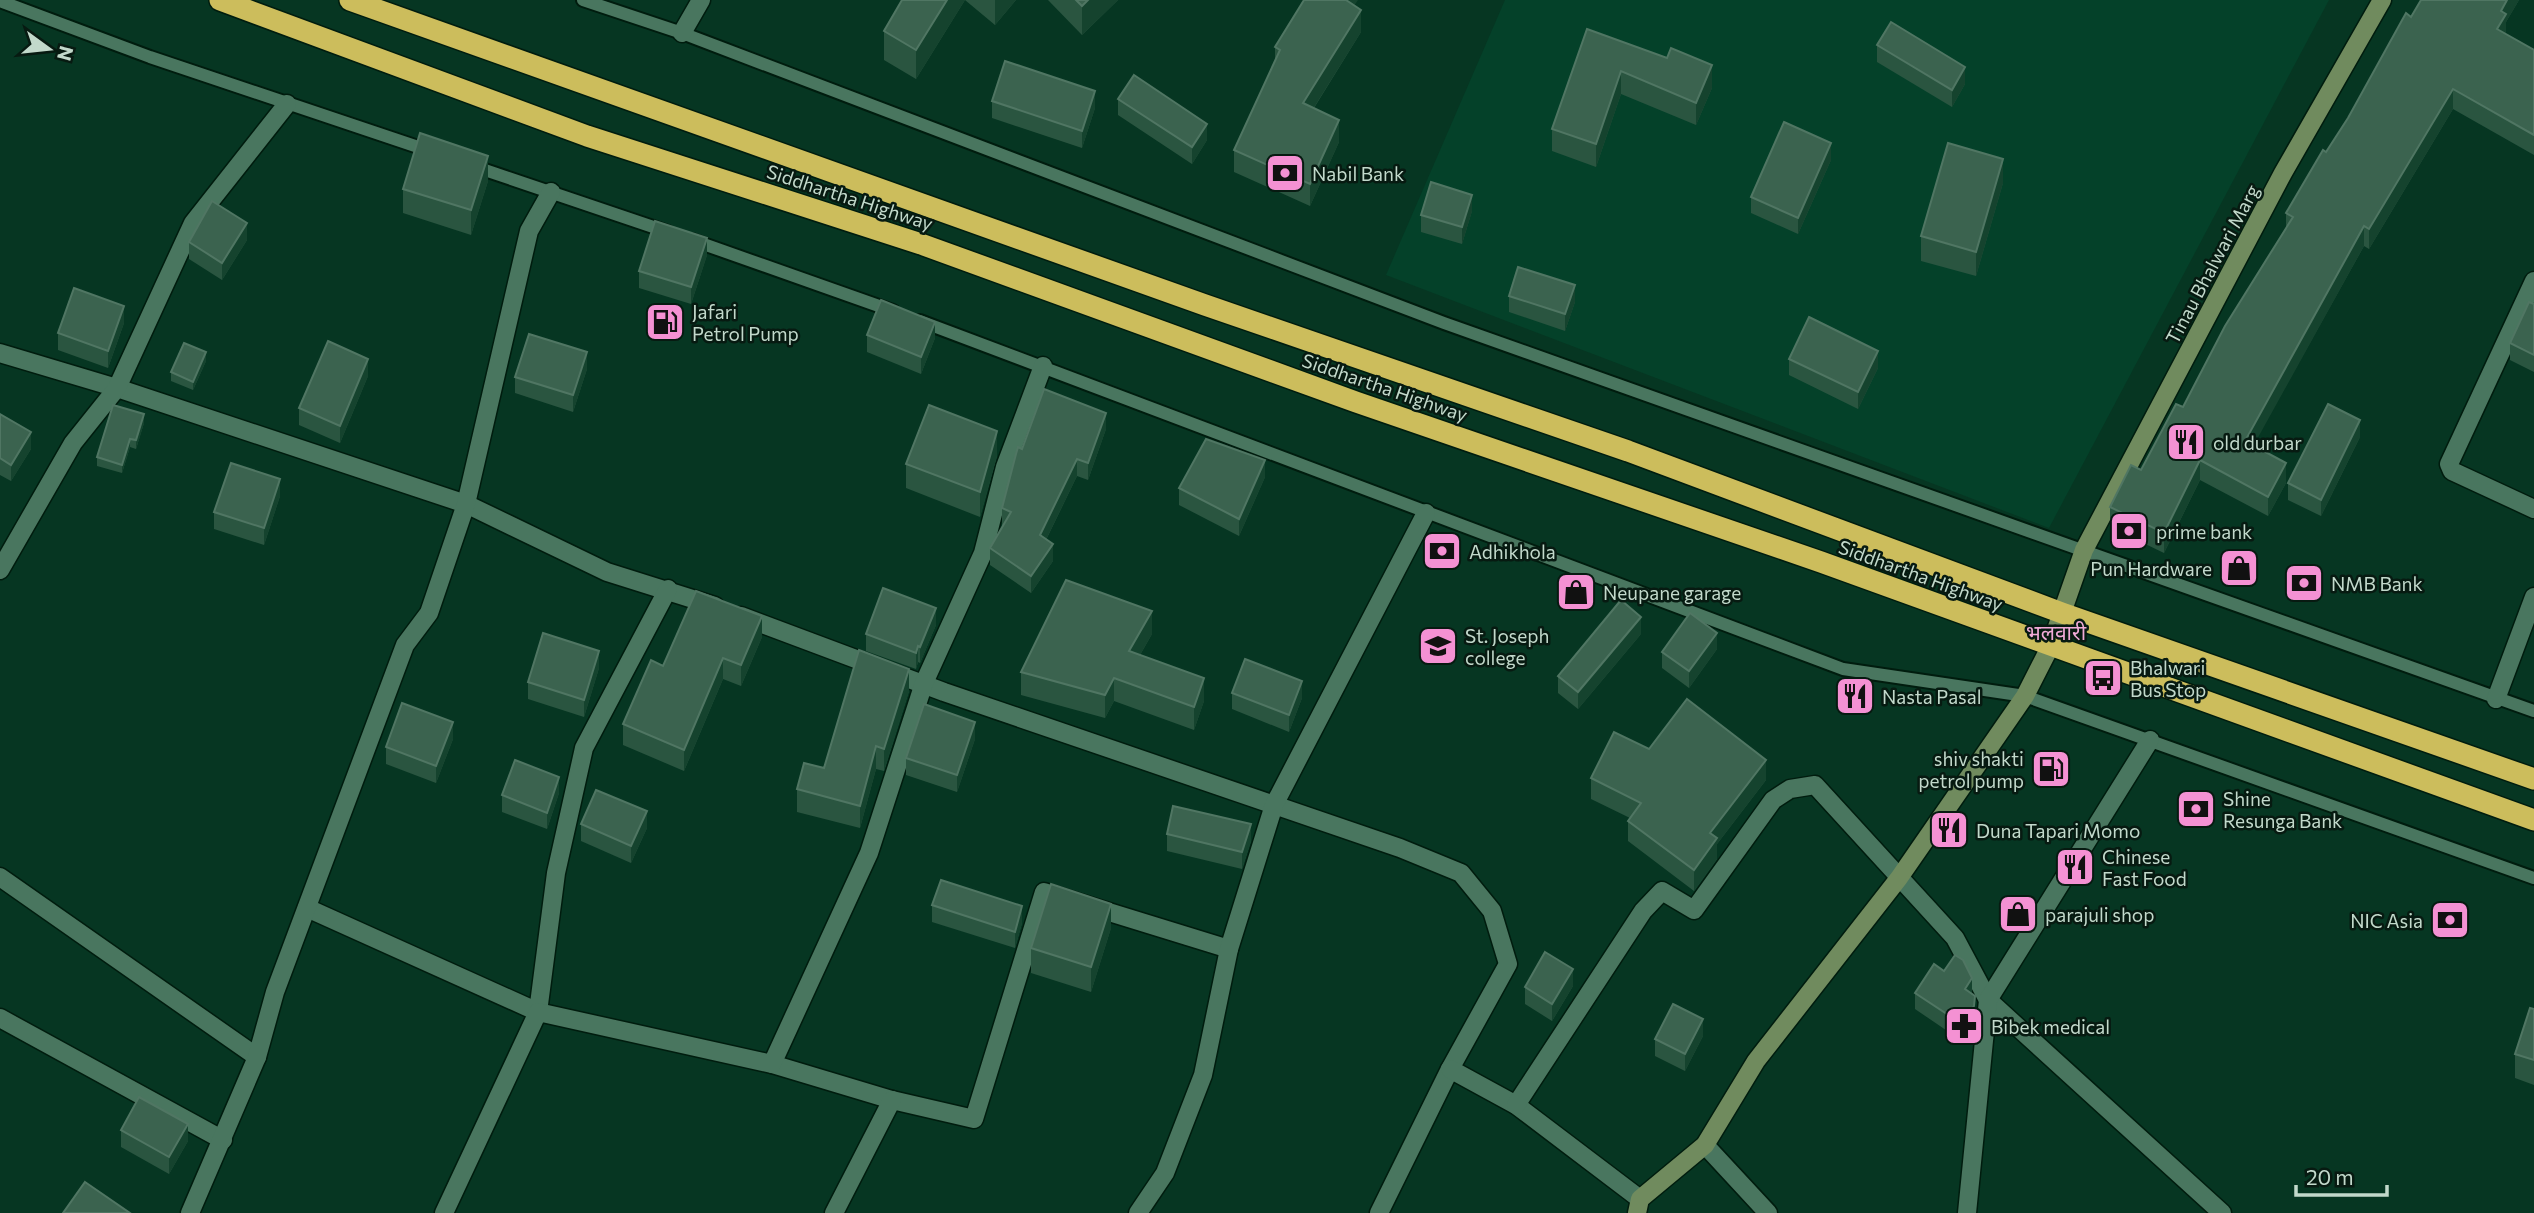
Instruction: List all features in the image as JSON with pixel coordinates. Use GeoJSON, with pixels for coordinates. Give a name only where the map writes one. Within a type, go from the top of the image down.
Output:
{"type":"FeatureCollection","features":[{"type":"Feature","properties":{"kind":"highway","name":"Siddhartha Highway"},"geometry":{"type":"LineString","coordinates":[[220,0],[587,136],[921,244],[1356,402],[1821,562],[2049,647],[2534,820]]}},
{"type":"Feature","properties":{"kind":"highway","name":"Siddhartha Highway"},"geometry":{"type":"LineString","coordinates":[[350,0],[1628,452],[2062,613],[2534,779]]}},
{"type":"Feature","properties":{"kind":"street"},"geometry":{"type":"LineString","coordinates":[[682,33],[701,0]]}},
{"type":"Feature","properties":{"kind":"street","name":"Tinau Bhalwari Marg"},"geometry":{"type":"LineString","coordinates":[[1639,1206],[1705,1144],[1756,1061],[1899,878],[2025,696],[2049,647],[2084,550],[2283,173],[2382,0]]}},
{"type":"Feature","properties":{"kind":"street"},"geometry":{"type":"LineString","coordinates":[[1,565],[74,443],[117,388],[193,223],[286,104]]}},
{"type":"Feature","properties":{"kind":"street"},"geometry":{"type":"LineString","coordinates":[[190,1213],[257,1057],[273,1001],[405,645],[429,613],[466,504],[529,232],[551,192]]}},
{"type":"Feature","properties":{"kind":"street"},"geometry":{"type":"LineString","coordinates":[[2534,281],[2449,464],[2452,471],[2534,509]]}},
{"type":"Feature","properties":{"kind":"street"},"geometry":{"type":"LineString","coordinates":[[0,353],[117,388],[466,504],[607,572],[668,589],[924,683],[1461,873],[1492,911],[1508,964],[1450,1069],[1379,1213]]}},
{"type":"Feature","properties":{"kind":"street"},"geometry":{"type":"LineString","coordinates":[[772,1064],[869,853],[924,683],[983,553],[1005,467],[1043,366]]}},
{"type":"Feature","properties":{"kind":"street"},"geometry":{"type":"LineString","coordinates":[[1138,1213],[1165,1173],[1203,1075],[1229,948],[1274,805],[1426,513]]}},
{"type":"Feature","properties":{"kind":"street"},"geometry":{"type":"LineString","coordinates":[[444,1213],[538,1012],[556,873],[584,748],[668,589]]}},
{"type":"Feature","properties":{"kind":"street"},"geometry":{"type":"LineString","coordinates":[[2496,699],[2534,597]]}},
{"type":"Feature","properties":{"kind":"street"},"geometry":{"type":"LineString","coordinates":[[1967,1213],[1988,1000],[2150,740]]}},
{"type":"Feature","properties":{"kind":"street"},"geometry":{"type":"LineString","coordinates":[[1516,1105],[1643,911],[1662,891],[1694,910],[1773,800],[1790,789],[1815,785],[1955,938],[1988,1000],[2222,1213]]}},
{"type":"Feature","properties":{"kind":"street"},"geometry":{"type":"LineString","coordinates":[[0,877],[257,1057]]}},
{"type":"Feature","properties":{"kind":"street"},"geometry":{"type":"LineString","coordinates":[[307,908],[538,1012],[772,1064],[892,1100],[974,1119],[1044,892],[1229,948]]}},
{"type":"Feature","properties":{"kind":"street"},"geometry":{"type":"LineString","coordinates":[[0,1018],[223,1140]]}},
{"type":"Feature","properties":{"kind":"street"},"geometry":{"type":"LineString","coordinates":[[1450,1069],[1516,1105],[1639,1206]]}},
{"type":"Feature","properties":{"kind":"street"},"geometry":{"type":"LineString","coordinates":[[834,1213],[892,1100]]}},
{"type":"Feature","properties":{"kind":"street"},"geometry":{"type":"LineString","coordinates":[[1705,1144],[1768,1213]]}},
{"type":"Feature","properties":{"kind":"lane"},"geometry":{"type":"LineString","coordinates":[[583,0],[682,33],[1444,323],[2534,711]]}},
{"type":"Feature","properties":{"kind":"lane"},"geometry":{"type":"LineString","coordinates":[[0,1],[286,104],[445,156]]}},
{"type":"Feature","properties":{"kind":"lane"},"geometry":{"type":"LineString","coordinates":[[458,161],[793,275],[1043,366],[1843,669],[2025,696],[2534,878]]}},
{"type":"Feature","properties":{"kind":"shaded area"},"geometry":{"type":"Polygon","coordinates":[[[1505,0],[2329,0],[2049,528],[1386,275],[1505,0]]]}},
{"type":"Feature","properties":{"kind":"building"},"geometry":{"type":"Polygon","coordinates":[[[902,0],[947,0],[916,50],[884,31],[902,0]]]}},
{"type":"Feature","properties":{"kind":"building"},"geometry":{"type":"Polygon","coordinates":[[[1076,0],[1088,0],[1082,6],[1076,0]]]}},
{"type":"Feature","properties":{"kind":"building"},"geometry":{"type":"Polygon","coordinates":[[[1304,0],[1346,0],[1361,10],[1303,103],[1339,120],[1310,184],[1234,150],[1280,50],[1275,47],[1304,0]]]}},
{"type":"Feature","properties":{"kind":"building"},"geometry":{"type":"Polygon","coordinates":[[[2421,0],[2507,0],[2501,11],[2506,14],[2497,29],[2534,50],[2534,135],[2453,89],[2369,229],[2364,226],[2245,441],[2286,463],[2268,497],[2200,460],[2164,533],[2110,507],[2131,465],[2141,470],[2176,404],[2183,407],[2225,326],[2293,217],[2286,213],[2323,150],[2326,152],[2348,118],[2406,13],[2411,17],[2421,0]]]}},
{"type":"Feature","properties":{"kind":"building"},"geometry":{"type":"Polygon","coordinates":[[[1891,22],[1965,67],[1952,90],[1877,45],[1891,22]]]}},
{"type":"Feature","properties":{"kind":"building"},"geometry":{"type":"Polygon","coordinates":[[[1587,29],[1667,58],[1671,48],[1712,65],[1696,103],[1621,71],[1596,144],[1552,129],[1587,29]]]}},
{"type":"Feature","properties":{"kind":"building"},"geometry":{"type":"Polygon","coordinates":[[[1005,61],[1095,91],[1082,131],[992,101],[1005,61]]]}},
{"type":"Feature","properties":{"kind":"building"},"geometry":{"type":"Polygon","coordinates":[[[1134,75],[1207,124],[1192,147],[1118,99],[1134,75]]]}},
{"type":"Feature","properties":{"kind":"building"},"geometry":{"type":"Polygon","coordinates":[[[1784,122],[1831,143],[1798,218],[1751,197],[1784,122]]]}},
{"type":"Feature","properties":{"kind":"building"},"geometry":{"type":"Polygon","coordinates":[[[420,133],[488,156],[471,210],[403,189],[420,133]]]}},
{"type":"Feature","properties":{"kind":"building"},"geometry":{"type":"Polygon","coordinates":[[[1948,143],[2003,159],[1976,252],[1921,236],[1948,143]]]}},
{"type":"Feature","properties":{"kind":"building"},"geometry":{"type":"Polygon","coordinates":[[[1431,182],[1472,195],[1462,227],[1421,215],[1431,182]]]}},
{"type":"Feature","properties":{"kind":"building"},"geometry":{"type":"Polygon","coordinates":[[[212,201],[247,223],[222,263],[189,242],[212,201]]]}},
{"type":"Feature","properties":{"kind":"building"},"geometry":{"type":"Polygon","coordinates":[[[655,221],[707,238],[691,287],[639,271],[655,221]]]}},
{"type":"Feature","properties":{"kind":"building"},"geometry":{"type":"Polygon","coordinates":[[[1518,267],[1575,285],[1565,314],[1509,296],[1518,267]]]}},
{"type":"Feature","properties":{"kind":"building"},"geometry":{"type":"Polygon","coordinates":[[[74,288],[124,306],[108,351],[58,333],[74,288]]]}},
{"type":"Feature","properties":{"kind":"building"},"geometry":{"type":"Polygon","coordinates":[[[881,300],[935,322],[921,357],[867,335],[881,300]]]}},
{"type":"Feature","properties":{"kind":"building"},"geometry":{"type":"Polygon","coordinates":[[[2529,302],[2534,304],[2534,355],[2510,343],[2529,302]]]}},
{"type":"Feature","properties":{"kind":"building"},"geometry":{"type":"Polygon","coordinates":[[[1809,317],[1878,351],[1858,392],[1789,359],[1809,317]]]}},
{"type":"Feature","properties":{"kind":"building"},"geometry":{"type":"Polygon","coordinates":[[[529,334],[587,352],[573,395],[515,377],[529,334]]]}},
{"type":"Feature","properties":{"kind":"building"},"geometry":{"type":"Polygon","coordinates":[[[328,341],[368,359],[340,426],[299,408],[328,341]]]}},
{"type":"Feature","properties":{"kind":"building"},"geometry":{"type":"Polygon","coordinates":[[[184,343],[206,352],[193,382],[171,372],[184,343]]]}},
{"type":"Feature","properties":{"kind":"building"},"geometry":{"type":"Polygon","coordinates":[[[1044,389],[1106,413],[1088,463],[1077,459],[1040,535],[1053,544],[1031,576],[990,548],[1011,512],[1002,508],[1016,454],[1018,447],[1022,449],[1044,389]]]}},
{"type":"Feature","properties":{"kind":"building"},"geometry":{"type":"Polygon","coordinates":[[[2328,404],[2360,420],[2321,500],[2288,483],[2328,404]]]}},
{"type":"Feature","properties":{"kind":"building"},"geometry":{"type":"Polygon","coordinates":[[[113,405],[144,414],[136,440],[130,439],[122,465],[97,457],[113,405]]]}},
{"type":"Feature","properties":{"kind":"building"},"geometry":{"type":"Polygon","coordinates":[[[929,405],[997,431],[980,492],[906,464],[929,405]]]}},
{"type":"Feature","properties":{"kind":"building"},"geometry":{"type":"Polygon","coordinates":[[[0,414],[31,432],[11,465],[0,458],[0,414]]]}},
{"type":"Feature","properties":{"kind":"building"},"geometry":{"type":"Polygon","coordinates":[[[1206,439],[1265,460],[1239,519],[1179,488],[1206,439]]]}},
{"type":"Feature","properties":{"kind":"building"},"geometry":{"type":"Polygon","coordinates":[[[231,463],[280,479],[264,528],[214,512],[231,463]]]}},
{"type":"Feature","properties":{"kind":"building"},"geometry":{"type":"Polygon","coordinates":[[[1066,580],[1152,611],[1129,651],[1204,678],[1194,707],[1114,678],[1105,695],[1021,672],[1066,580]]]}},
{"type":"Feature","properties":{"kind":"building"},"geometry":{"type":"Polygon","coordinates":[[[883,588],[936,608],[916,653],[866,634],[883,588]]]}},
{"type":"Feature","properties":{"kind":"building"},"geometry":{"type":"Polygon","coordinates":[[[696,591],[762,616],[741,665],[723,658],[684,750],[623,724],[651,660],[663,666],[696,591]]]}},
{"type":"Feature","properties":{"kind":"building"},"geometry":{"type":"Polygon","coordinates":[[[1621,600],[1641,617],[1578,692],[1558,676],[1621,600]]]}},
{"type":"Feature","properties":{"kind":"building"},"geometry":{"type":"Polygon","coordinates":[[[1690,613],[1717,633],[1689,671],[1662,652],[1690,613]]]}},
{"type":"Feature","properties":{"kind":"building"},"geometry":{"type":"Polygon","coordinates":[[[543,633],[599,651],[584,700],[528,682],[543,633]]]}},
{"type":"Feature","properties":{"kind":"building"},"geometry":{"type":"Polygon","coordinates":[[[859,650],[909,669],[884,749],[876,746],[860,806],[797,789],[804,763],[824,768],[859,650]]]}},
{"type":"Feature","properties":{"kind":"building"},"geometry":{"type":"Polygon","coordinates":[[[1245,659],[1302,681],[1289,715],[1232,693],[1245,659]]]}},
{"type":"Feature","properties":{"kind":"building"},"geometry":{"type":"Polygon","coordinates":[[[1687,699],[1766,760],[1710,833],[1717,838],[1694,870],[1628,821],[1641,803],[1591,778],[1614,732],[1649,749],[1687,699]]]}},
{"type":"Feature","properties":{"kind":"building"},"geometry":{"type":"Polygon","coordinates":[[[402,703],[453,722],[436,766],[386,747],[402,703]]]}},
{"type":"Feature","properties":{"kind":"building"},"geometry":{"type":"Polygon","coordinates":[[[924,704],[975,722],[957,775],[906,758],[924,704]]]}},
{"type":"Feature","properties":{"kind":"building"},"geometry":{"type":"Polygon","coordinates":[[[515,760],[559,777],[547,813],[502,795],[515,760]]]}},
{"type":"Feature","properties":{"kind":"building"},"geometry":{"type":"Polygon","coordinates":[[[596,790],[647,811],[631,846],[581,824],[596,790]]]}},
{"type":"Feature","properties":{"kind":"building"},"geometry":{"type":"Polygon","coordinates":[[[1173,806],[1251,824],[1242,852],[1167,834],[1173,806]]]}},
{"type":"Feature","properties":{"kind":"building"},"geometry":{"type":"Polygon","coordinates":[[[941,880],[1022,906],[1015,932],[932,905],[941,880]]]}},
{"type":"Feature","properties":{"kind":"building"},"geometry":{"type":"Polygon","coordinates":[[[1051,884],[1111,904],[1091,967],[1031,948],[1051,884]]]}},
{"type":"Feature","properties":{"kind":"building"},"geometry":{"type":"Polygon","coordinates":[[[1545,952],[1573,969],[1552,1004],[1525,987],[1545,952]]]}},
{"type":"Feature","properties":{"kind":"building"},"geometry":{"type":"Polygon","coordinates":[[[1955,955],[1963,960],[1972,978],[1965,989],[1975,996],[1974,1006],[1962,1024],[1915,993],[1934,964],[1944,971],[1955,955]]]}},
{"type":"Feature","properties":{"kind":"building"},"geometry":{"type":"Polygon","coordinates":[[[1673,1004],[1703,1019],[1685,1054],[1655,1039],[1673,1004]]]}},
{"type":"Feature","properties":{"kind":"building"},"geometry":{"type":"Polygon","coordinates":[[[2530,1008],[2534,1009],[2534,1060],[2515,1054],[2530,1008]]]}},
{"type":"Feature","properties":{"kind":"building"},"geometry":{"type":"Polygon","coordinates":[[[139,1097],[188,1124],[169,1157],[121,1130],[139,1097]]]}},
{"type":"Feature","properties":{"kind":"building"},"geometry":{"type":"Polygon","coordinates":[[[85,1182],[130,1213],[63,1213],[85,1182]]]}},
{"type":"Feature","properties":{"kind":"place","name":"Nabil Bank"},"geometry":{"type":"Point","coordinates":[1285,173]}},
{"type":"Feature","properties":{"kind":"place","name":"Jafari Petrol Pump"},"geometry":{"type":"Point","coordinates":[665,322]}},
{"type":"Feature","properties":{"kind":"place","name":"old durbar"},"geometry":{"type":"Point","coordinates":[2186,442]}},
{"type":"Feature","properties":{"kind":"place","name":"prime bank"},"geometry":{"type":"Point","coordinates":[2129,531]}},
{"type":"Feature","properties":{"kind":"place","name":"Adhikhola"},"geometry":{"type":"Point","coordinates":[1442,551]}},
{"type":"Feature","properties":{"kind":"place","name":"Pun Hardware"},"geometry":{"type":"Point","coordinates":[2239,568]}},
{"type":"Feature","properties":{"kind":"place","name":"NMB Bank"},"geometry":{"type":"Point","coordinates":[2304,583]}},
{"type":"Feature","properties":{"kind":"place","name":"Neupane garage"},"geometry":{"type":"Point","coordinates":[1576,592]}},
{"type":"Feature","properties":{"kind":"place","name":"St. Joseph college"},"geometry":{"type":"Point","coordinates":[1438,646]}},
{"type":"Feature","properties":{"kind":"place","name":"Bhalwari Bus Stop"},"geometry":{"type":"Point","coordinates":[2103,678]}},
{"type":"Feature","properties":{"kind":"place","name":"Nasta Pasal"},"geometry":{"type":"Point","coordinates":[1855,696]}},
{"type":"Feature","properties":{"kind":"place","name":"shiv shakti petrol pump"},"geometry":{"type":"Point","coordinates":[2051,769]}},
{"type":"Feature","properties":{"kind":"place","name":"Shine Resunga Bank"},"geometry":{"type":"Point","coordinates":[2196,809]}},
{"type":"Feature","properties":{"kind":"place","name":"Duna Tapari Momo"},"geometry":{"type":"Point","coordinates":[1949,830]}},
{"type":"Feature","properties":{"kind":"place","name":"Chinese Fast Food"},"geometry":{"type":"Point","coordinates":[2075,867]}},
{"type":"Feature","properties":{"kind":"place","name":"parajuli shop"},"geometry":{"type":"Point","coordinates":[2018,914]}},
{"type":"Feature","properties":{"kind":"place","name":"NIC Asia"},"geometry":{"type":"Point","coordinates":[2450,920]}},
{"type":"Feature","properties":{"kind":"place","name":"Bibek medical"},"geometry":{"type":"Point","coordinates":[1964,1026]}},
{"type":"Feature","properties":{"kind":"district","name":"भलवारी"},"geometry":{"type":"Point","coordinates":[2056,631]}}]}
